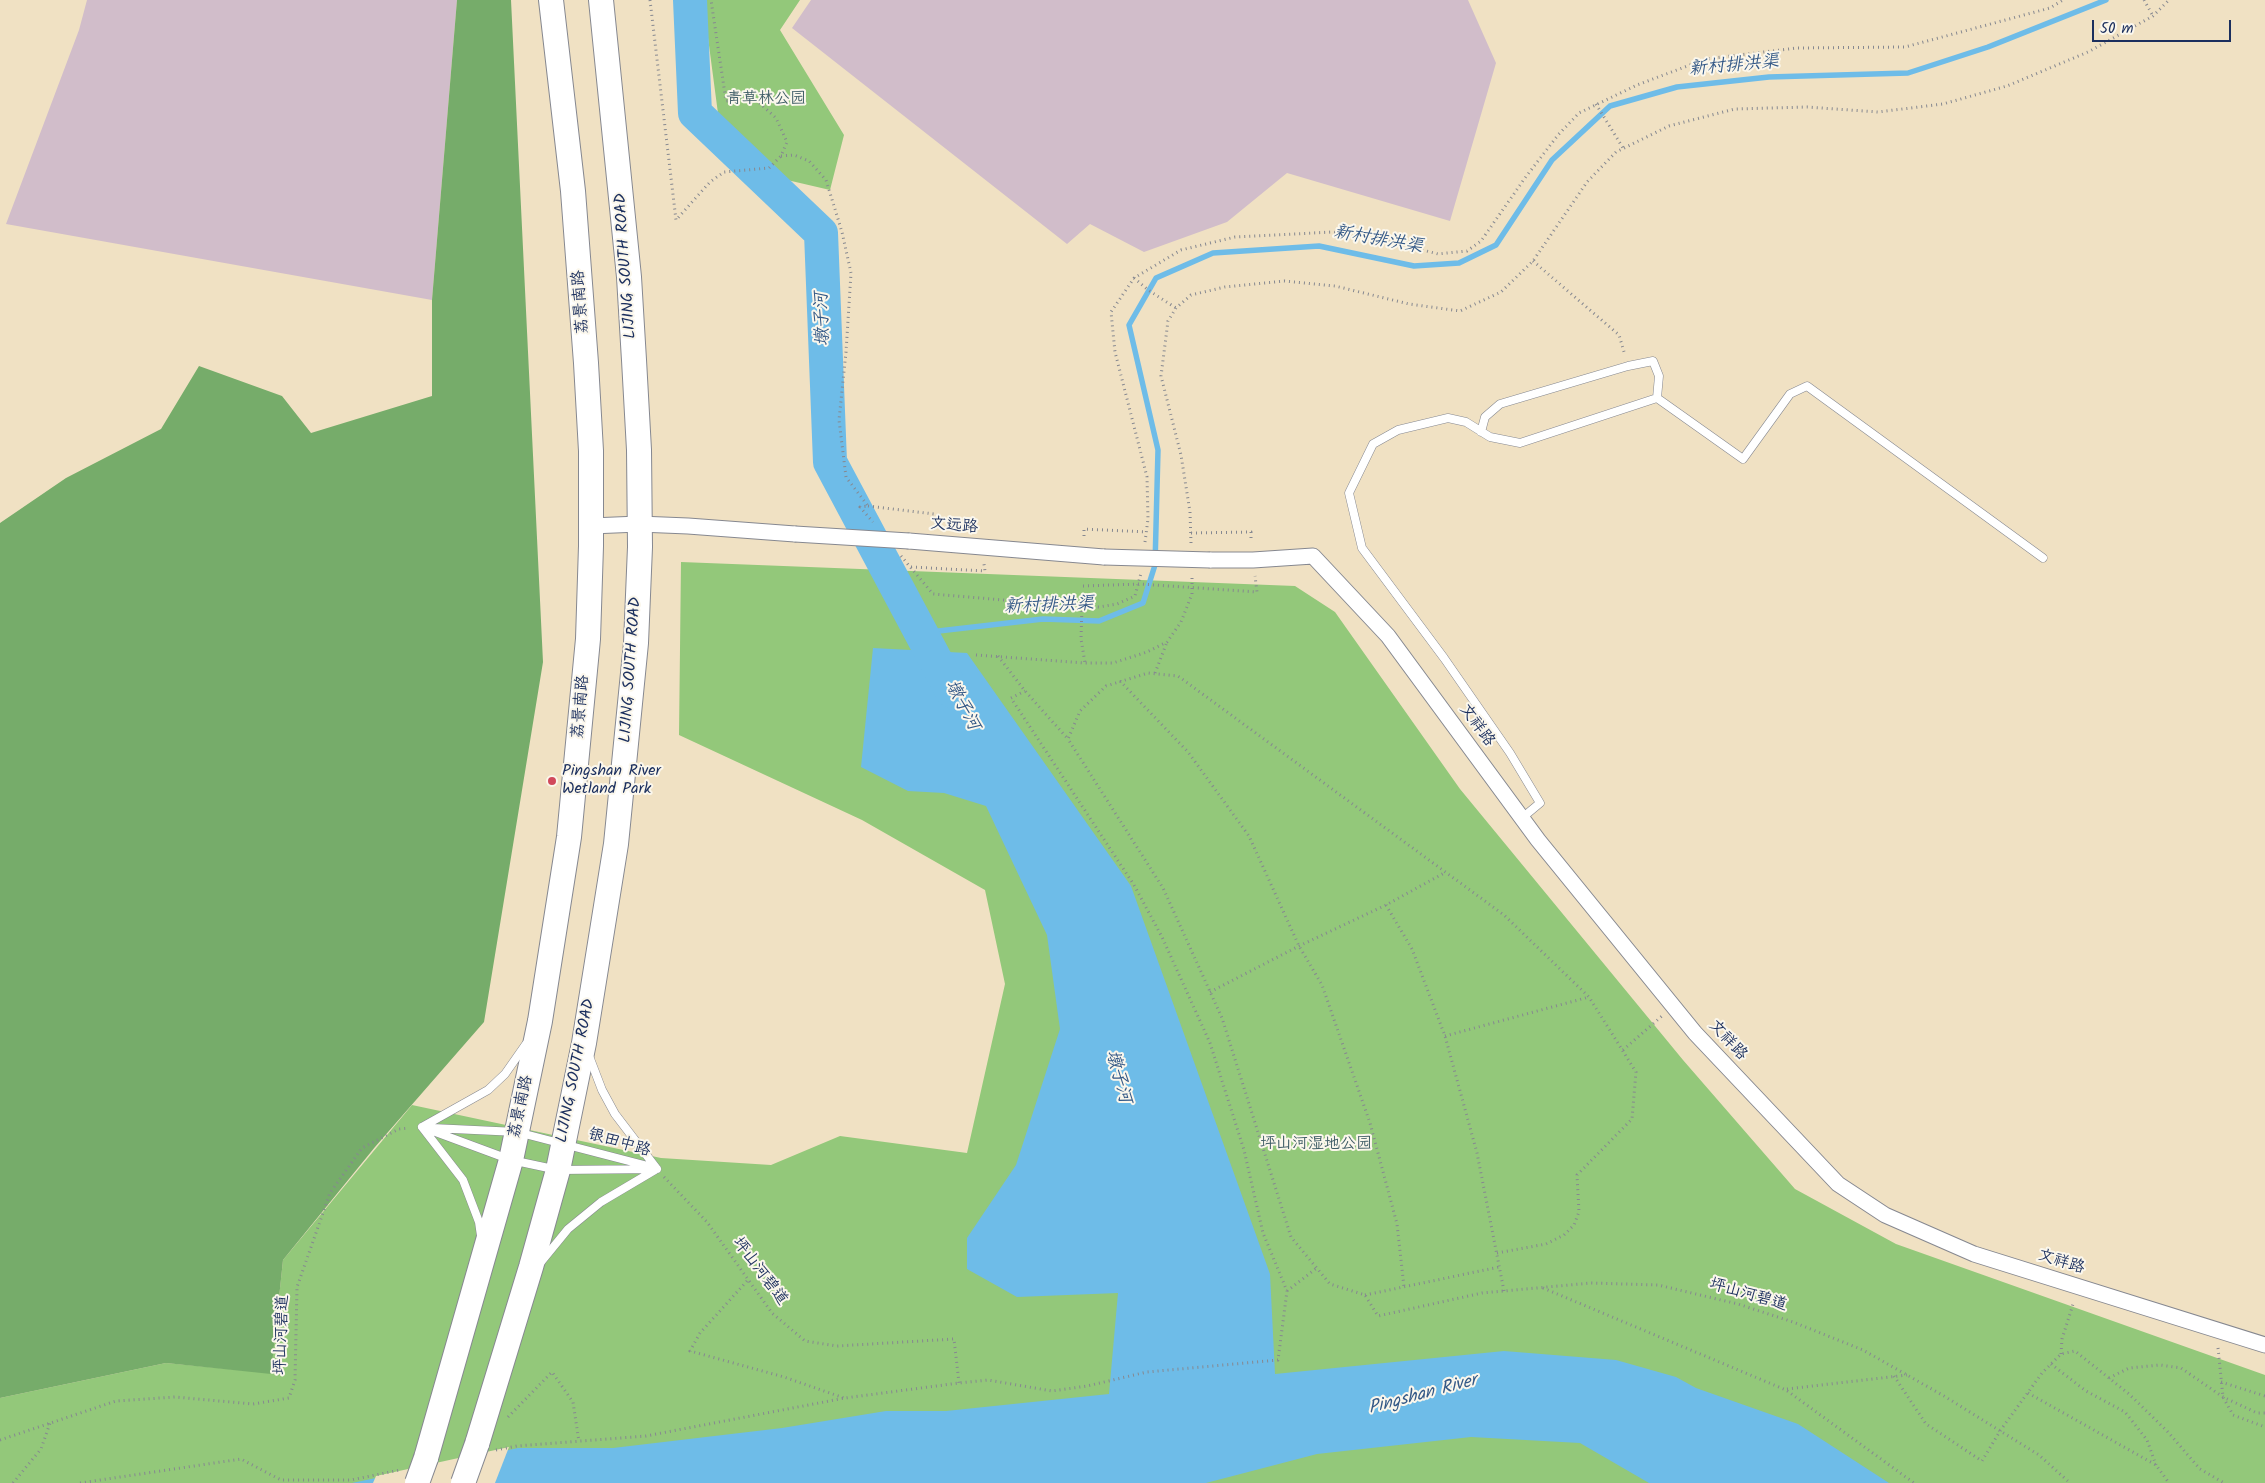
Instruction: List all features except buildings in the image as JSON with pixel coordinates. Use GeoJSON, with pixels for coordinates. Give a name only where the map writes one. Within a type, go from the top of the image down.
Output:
{"type":"FeatureCollection","features":[{"type":"Feature","properties":{"kind":"main road","name":"荔景南路"},"geometry":{"type":"LineString","coordinates":[[417,1470],[485,1254],[517,1132],[540,1020],[569,837],[588,639],[591,526],[590,451],[581,280],[550,0]]}},
{"type":"Feature","properties":{"kind":"main road","name":"LIJING SOUTH ROAD"},"geometry":{"type":"LineString","coordinates":[[463,1483],[482,1448],[558,1170],[584,1043],[616,844],[636,643],[639,450],[629,277],[601,0]]}},
{"type":"Feature","properties":{"kind":"street","name":"文远路"},"geometry":{"type":"LineString","coordinates":[[591,526],[639,524],[909,541],[1104,557],[1254,560],[1314,556]]}},
{"type":"Feature","properties":{"kind":"street","name":"文祥路"},"geometry":{"type":"LineString","coordinates":[[1314,556],[1388,636],[1522,818],[1695,1033],[1838,1184],[1885,1215],[1974,1254],[2265,1345]]}},
{"type":"Feature","properties":{"kind":"lane"},"geometry":{"type":"LineString","coordinates":[[1481,432],[1485,417],[1500,404],[1628,366],[1653,361],[1659,376],[1656,398]]}},
{"type":"Feature","properties":{"kind":"lane"},"geometry":{"type":"LineString","coordinates":[[1656,398],[1742,459],[1790,394],[1807,386],[2043,558]]}},
{"type":"Feature","properties":{"kind":"lane"},"geometry":{"type":"LineString","coordinates":[[1522,818],[1540,804],[1510,753],[1450,666],[1362,548],[1349,493],[1373,444],[1398,430],[1448,418],[1466,422],[1490,437],[1520,443],[1656,398]]}},
{"type":"Feature","properties":{"kind":"lane"},"geometry":{"type":"LineString","coordinates":[[485,1254],[479,1222],[463,1180],[422,1127],[488,1090],[518,1058],[540,1020]]}},
{"type":"Feature","properties":{"kind":"lane"},"geometry":{"type":"LineString","coordinates":[[528,1277],[568,1229],[601,1202],[657,1169],[614,1114],[602,1090],[584,1043]]}},
{"type":"Feature","properties":{"kind":"lane","name":"银田中路"},"geometry":{"type":"LineString","coordinates":[[422,1127],[517,1132],[657,1169]]}},
{"type":"Feature","properties":{"kind":"lane","name":"银田中路"},"geometry":{"type":"LineString","coordinates":[[422,1127],[511,1160],[558,1170],[657,1169]]}},
{"type":"Feature","properties":{"kind":"path"},"geometry":{"type":"LineString","coordinates":[[650,0],[676,220],[710,182],[724,172],[769,168],[781,156],[786,142],[776,118],[754,98],[726,101],[710,0]]}},
{"type":"Feature","properties":{"kind":"path"},"geometry":{"type":"LineString","coordinates":[[1144,549],[1147,477],[1115,352],[1111,312],[1134,278],[1181,250],[1235,237],[1332,232],[1374,237],[1438,254],[1467,251],[1481,241],[1558,135],[1579,114],[1637,85],[1706,59],[1797,48],[1906,47],[2050,8],[2063,0]]}},
{"type":"Feature","properties":{"kind":"path"},"geometry":{"type":"LineString","coordinates":[[2144,0],[2153,16]]}},
{"type":"Feature","properties":{"kind":"path"},"geometry":{"type":"LineString","coordinates":[[1191,551],[1190,512],[1181,455],[1161,376],[1168,321],[1176,308],[1191,295],[1225,287],[1284,281],[1335,286],[1409,304],[1460,312],[1501,292],[1532,261],[1587,182],[1616,152],[1669,126],[1735,109],[1807,107],[1878,112],[1943,104],[2016,82],[2088,52],[2153,16],[2169,0]]}},
{"type":"Feature","properties":{"kind":"path"},"geometry":{"type":"LineString","coordinates":[[1596,104],[1623,148]]}},
{"type":"Feature","properties":{"kind":"path"},"geometry":{"type":"LineString","coordinates":[[781,156],[794,155],[809,161],[826,180],[842,232],[851,273],[846,352],[838,420],[846,477],[868,506]]}},
{"type":"Feature","properties":{"kind":"path"},"geometry":{"type":"LineString","coordinates":[[1532,261],[1605,321],[1619,336],[1628,366]]}},
{"type":"Feature","properties":{"kind":"path"},"geometry":{"type":"LineString","coordinates":[[1134,278],[1176,308]]}},
{"type":"Feature","properties":{"kind":"path"},"geometry":{"type":"LineString","coordinates":[[879,530],[860,507],[868,506],[934,514],[937,527]]}},
{"type":"Feature","properties":{"kind":"path"},"geometry":{"type":"LineString","coordinates":[[1084,536],[1084,529],[1146,532]]}},
{"type":"Feature","properties":{"kind":"path"},"geometry":{"type":"LineString","coordinates":[[1191,532],[1251,532],[1252,540]]}},
{"type":"Feature","properties":{"kind":"path"},"geometry":{"type":"LineString","coordinates":[[898,552],[933,594],[1099,607],[1117,604],[1135,596],[1140,584],[1142,566]]}},
{"type":"Feature","properties":{"kind":"path"},"geometry":{"type":"LineString","coordinates":[[910,567],[985,571],[984,564]]}},
{"type":"Feature","properties":{"kind":"path"},"geometry":{"type":"LineString","coordinates":[[1155,674],[1167,642],[1181,622],[1192,594],[1192,569]]}},
{"type":"Feature","properties":{"kind":"path"},"geometry":{"type":"LineString","coordinates":[[1083,586],[1140,584],[1257,592],[1255,576]]}},
{"type":"Feature","properties":{"kind":"path"},"geometry":{"type":"LineString","coordinates":[[1082,606],[1081,639],[1085,663]]}},
{"type":"Feature","properties":{"kind":"path"},"geometry":{"type":"LineString","coordinates":[[976,654],[1085,663],[1113,663],[1147,652],[1167,642]]}},
{"type":"Feature","properties":{"kind":"path"},"geometry":{"type":"LineString","coordinates":[[998,656],[1025,691],[1068,739],[1163,888],[1222,1018],[1291,1237],[1330,1284],[1365,1295],[1499,1266]]}},
{"type":"Feature","properties":{"kind":"path"},"geometry":{"type":"LineString","coordinates":[[1068,739],[1080,710],[1106,686],[1148,673],[1178,676],[1504,916],[1589,997],[1636,1072],[1632,1119],[1577,1175],[1580,1212],[1574,1225],[1564,1235],[1546,1244],[1497,1253]]}},
{"type":"Feature","properties":{"kind":"path"},"geometry":{"type":"LineString","coordinates":[[1120,681],[1188,752],[1249,836],[1299,946],[1322,985],[1370,1123],[1397,1224],[1404,1287]]}},
{"type":"Feature","properties":{"kind":"path"},"geometry":{"type":"LineString","coordinates":[[482,1448],[646,1436],[844,1398],[959,1383],[988,1380],[1052,1391],[1087,1386],[1147,1372],[1278,1360],[1287,1291],[1264,1233],[1244,1150],[1210,1042],[1162,937],[1134,885],[1011,698],[1025,691]]}},
{"type":"Feature","properties":{"kind":"path"},"geometry":{"type":"LineString","coordinates":[[1210,992],[1299,946],[1386,906],[1446,872]]}},
{"type":"Feature","properties":{"kind":"path"},"geometry":{"type":"LineString","coordinates":[[1386,906],[1412,949],[1445,1036],[1477,1153],[1504,1291]]}},
{"type":"Feature","properties":{"kind":"path"},"geometry":{"type":"LineString","coordinates":[[1445,1036],[1589,997]]}},
{"type":"Feature","properties":{"kind":"path"},"geometry":{"type":"LineString","coordinates":[[1623,1050],[1673,1006]]}},
{"type":"Feature","properties":{"kind":"path","name":"坪山河碧道"},"geometry":{"type":"LineString","coordinates":[[0,1440],[116,1401],[175,1397],[253,1404],[289,1398],[295,1380],[297,1287],[330,1193],[362,1148],[398,1129],[422,1127]]}},
{"type":"Feature","properties":{"kind":"path","name":"坪山河碧道"},"geometry":{"type":"LineString","coordinates":[[657,1169],[706,1222],[772,1314],[805,1341],[837,1346],[954,1339],[959,1383]]}},
{"type":"Feature","properties":{"kind":"path"},"geometry":{"type":"LineString","coordinates":[[1287,1291],[1318,1268]]}},
{"type":"Feature","properties":{"kind":"path"},"geometry":{"type":"LineString","coordinates":[[747,1280],[700,1333],[690,1351],[784,1377],[844,1398]]}},
{"type":"Feature","properties":{"kind":"path","name":"坪山河碧道"},"geometry":{"type":"LineString","coordinates":[[1365,1295],[1378,1316],[1482,1293],[1591,1283],[1658,1286],[1738,1304],[1793,1322],[1863,1350],[2039,1455],[2070,1483]]}},
{"type":"Feature","properties":{"kind":"path"},"geometry":{"type":"LineString","coordinates":[[1542,1287],[1786,1390],[1914,1483]]}},
{"type":"Feature","properties":{"kind":"path"},"geometry":{"type":"LineString","coordinates":[[2061,1354],[2062,1339],[2078,1287]]}},
{"type":"Feature","properties":{"kind":"path"},"geometry":{"type":"LineString","coordinates":[[2216,1330],[2222,1397],[2233,1415],[2265,1428]]}},
{"type":"Feature","properties":{"kind":"path"},"geometry":{"type":"LineString","coordinates":[[1894,1376],[1926,1424],[1982,1461],[2000,1431],[2051,1364],[2061,1354],[2074,1351],[2129,1394],[2167,1431],[2200,1469],[2224,1483]]}},
{"type":"Feature","properties":{"kind":"path"},"geometry":{"type":"LineString","coordinates":[[2051,1364],[2086,1391],[2125,1412],[2147,1440],[2156,1465],[2169,1483]]}},
{"type":"Feature","properties":{"kind":"path"},"geometry":{"type":"LineString","coordinates":[[2109,1378],[2129,1368],[2160,1365],[2181,1368],[2222,1397],[2257,1413],[2265,1413]]}},
{"type":"Feature","properties":{"kind":"path"},"geometry":{"type":"LineString","coordinates":[[504,1420],[524,1403],[552,1372],[573,1402],[579,1442]]}},
{"type":"Feature","properties":{"kind":"path"},"geometry":{"type":"LineString","coordinates":[[1786,1390],[1907,1375]]}},
{"type":"Feature","properties":{"kind":"path"},"geometry":{"type":"LineString","coordinates":[[2221,1382],[2265,1396]]}},
{"type":"Feature","properties":{"kind":"path"},"geometry":{"type":"LineString","coordinates":[[2028,1393],[2156,1465]]}},
{"type":"Feature","properties":{"kind":"path"},"geometry":{"type":"LineString","coordinates":[[13,1483],[42,1449],[50,1423]]}},
{"type":"Feature","properties":{"kind":"path"},"geometry":{"type":"LineString","coordinates":[[80,1483],[240,1459],[281,1480],[351,1480],[417,1470]]}},
{"type":"Feature","properties":{"kind":"shaded area"},"geometry":{"type":"Polygon","coordinates":[[[87,0],[457,0],[432,300],[6,224],[79,30],[87,0]]]}},
{"type":"Feature","properties":{"kind":"shaded area"},"geometry":{"type":"Polygon","coordinates":[[[811,0],[1468,0],[1496,63],[1450,221],[1287,173],[1227,222],[1144,252],[1090,224],[1067,244],[792,28],[811,0]]]}},
{"type":"Feature","properties":{"kind":"green space"},"geometry":{"type":"Polygon","coordinates":[[[457,0],[511,0],[543,662],[484,1022],[375,1147],[283,1260],[271,1374],[166,1363],[0,1398],[0,523],[66,478],[161,429],[199,366],[282,396],[311,433],[432,396],[432,300],[457,0]]]}},
{"type":"Feature","properties":{"kind":"green space","name":"青草林公园"},"geometry":{"type":"Polygon","coordinates":[[[703,0],[800,0],[780,30],[844,135],[830,190],[770,176],[719,121],[703,0]]]}},
{"type":"Feature","properties":{"kind":"green space","name":"坪山河湿地公园"},"geometry":{"type":"Polygon","coordinates":[[[681,562],[1295,586],[1335,612],[1460,789],[1683,1060],[1795,1189],[1896,1244],[2265,1375],[2265,1483],[0,1483],[0,1398],[166,1363],[271,1373],[283,1260],[412,1105],[661,1158],[771,1165],[840,1136],[967,1153],[1005,984],[985,890],[862,820],[679,735],[681,562]]]}},
{"type":"Feature","properties":{"kind":"water","name":"Pingshan River"},"geometry":{"type":"Polygon","coordinates":[[[873,648],[967,653],[1131,886],[1270,1274],[1275,1374],[1504,1351],[1616,1360],[1676,1377],[1696,1388],[1798,1424],[1889,1483],[1649,1483],[1580,1443],[1471,1437],[1317,1454],[1206,1483],[352,1483],[518,1448],[613,1448],[782,1428],[886,1411],[946,1411],[1109,1394],[1118,1293],[1017,1297],[967,1269],[967,1238],[1016,1165],[1060,1029],[1047,935],[986,806],[944,793],[908,791],[861,767],[873,648]]]}},
{"type":"Feature","properties":{"kind":"pier"},"geometry":{"type":"Polygon","coordinates":[[[509,1447],[495,1483],[373,1483],[376,1476],[509,1447]]]}},
{"type":"Feature","properties":{"kind":"waterway","name":"墩子河"},"geometry":{"type":"LineString","coordinates":[[690,0],[695,113],[821,233],[830,462],[952,691]]}},
{"type":"Feature","properties":{"kind":"waterway","name":"新村排洪渠"},"geometry":{"type":"LineString","coordinates":[[921,633],[1043,619],[1099,621],[1143,603],[1155,565],[1158,450],[1129,325],[1156,278],[1213,253],[1319,246],[1414,266],[1459,263],[1496,245],[1552,160],[1610,106],[1677,87],[1769,77],[1908,73],[1988,47],[2106,0]]}},
{"type":"Feature","properties":{"kind":"place","name":"Pingshan River Wetland Park"},"geometry":{"type":"Point","coordinates":[552,781]}}]}
